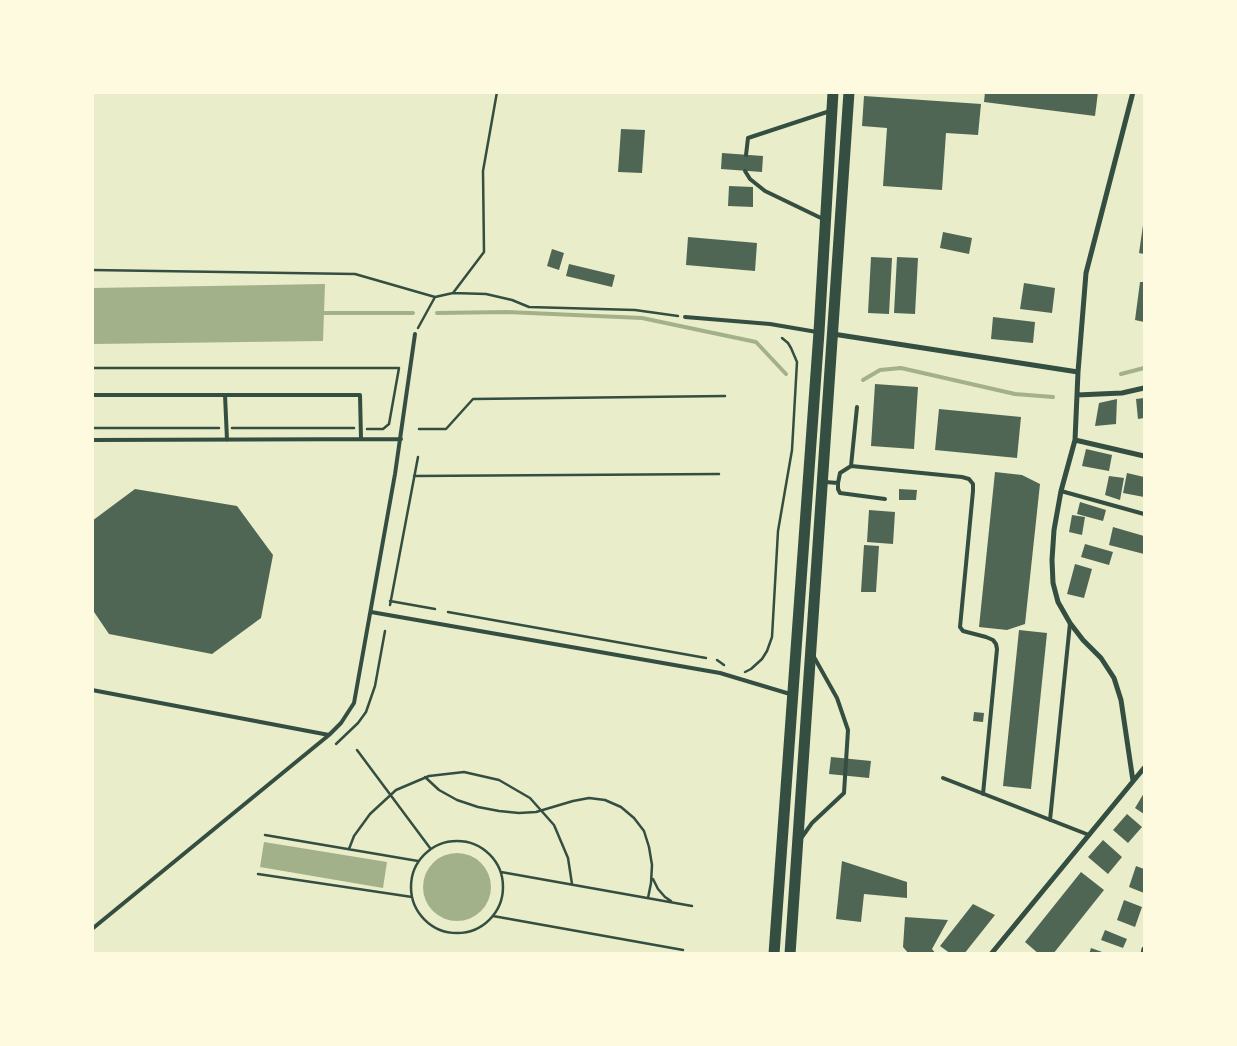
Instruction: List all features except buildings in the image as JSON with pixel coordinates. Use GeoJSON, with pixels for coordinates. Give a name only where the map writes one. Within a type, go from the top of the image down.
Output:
{"type":"FeatureCollection","features":[{"type":"Feature","properties":{"kind":"main road"},"geometry":{"type":"LineString","coordinates":[[774,954],[819,332],[833,92]]}},
{"type":"Feature","properties":{"kind":"main road"},"geometry":{"type":"LineString","coordinates":[[790,954],[849,92]]}},
{"type":"Feature","properties":{"kind":"main road"},"geometry":{"type":"LineString","coordinates":[[819,332],[832,334]]}},
{"type":"Feature","properties":{"kind":"main road"},"geometry":{"type":"LineString","coordinates":[[792,694],[807,699]]}},
{"type":"Feature","properties":{"kind":"street"},"geometry":{"type":"LineString","coordinates":[[1133,92],[1086,273],[1075,440],[1061,491],[1054,530],[1052,560],[1053,582],[1058,602],[1070,623],[1083,640],[1101,658],[1114,678],[1121,700],[1133,781]]}},
{"type":"Feature","properties":{"kind":"street"},"geometry":{"type":"LineString","coordinates":[[832,334],[1078,372]]}},
{"type":"Feature","properties":{"kind":"street"},"geometry":{"type":"LineString","coordinates":[[1077,395],[1122,393],[1144,388]]}},
{"type":"Feature","properties":{"kind":"street"},"geometry":{"type":"LineString","coordinates":[[1075,440],[1144,456]]}},
{"type":"Feature","properties":{"kind":"street"},"geometry":{"type":"LineString","coordinates":[[992,954],[1144,768]]}},
{"type":"Feature","properties":{"kind":"street"},"geometry":{"type":"LineString","coordinates":[[1143,954],[1144,949]]}},
{"type":"Feature","properties":{"kind":"lane"},"geometry":{"type":"LineString","coordinates":[[746,155],[748,138],[832,110]]}},
{"type":"Feature","properties":{"kind":"lane"},"geometry":{"type":"LineString","coordinates":[[745,171],[750,179],[765,192],[825,220]]}},
{"type":"Feature","properties":{"kind":"lane"},"geometry":{"type":"LineString","coordinates":[[684,317],[770,324],[819,332]]}},
{"type":"Feature","properties":{"kind":"lane"},"geometry":{"type":"LineString","coordinates":[[92,929],[329,734],[342,721],[354,703],[372,612],[401,439],[415,334]]}},
{"type":"Feature","properties":{"kind":"lane"},"geometry":{"type":"LineString","coordinates":[[92,395],[360,395],[362,439]]}},
{"type":"Feature","properties":{"kind":"lane"},"geometry":{"type":"LineString","coordinates":[[225,395],[227,440]]}},
{"type":"Feature","properties":{"kind":"lane"},"geometry":{"type":"LineString","coordinates":[[851,466],[857,407]]}},
{"type":"Feature","properties":{"kind":"lane"},"geometry":{"type":"LineString","coordinates":[[92,440],[401,439]]}},
{"type":"Feature","properties":{"kind":"lane"},"geometry":{"type":"LineString","coordinates":[[885,499],[840,493],[838,491],[838,483],[840,473],[851,466],[962,477],[968,479],[973,484],[960,627],[963,631],[993,640],[997,649],[983,794]]}},
{"type":"Feature","properties":{"kind":"lane"},"geometry":{"type":"LineString","coordinates":[[822,481],[838,483]]}},
{"type":"Feature","properties":{"kind":"lane"},"geometry":{"type":"LineString","coordinates":[[1061,491],[1144,514]]}},
{"type":"Feature","properties":{"kind":"lane"},"geometry":{"type":"LineString","coordinates":[[372,612],[720,673],[792,694]]}},
{"type":"Feature","properties":{"kind":"lane"},"geometry":{"type":"LineString","coordinates":[[1050,820],[1070,623]]}},
{"type":"Feature","properties":{"kind":"lane"},"geometry":{"type":"LineString","coordinates":[[797,843],[812,824],[844,793],[848,730],[837,698],[810,652]]}},
{"type":"Feature","properties":{"kind":"lane"},"geometry":{"type":"LineString","coordinates":[[92,690],[329,734]]}},
{"type":"Feature","properties":{"kind":"lane"},"geometry":{"type":"LineString","coordinates":[[943,778],[1089,835]]}},
{"type":"Feature","properties":{"kind":"path"},"geometry":{"type":"LineString","coordinates":[[452,293],[484,252],[483,171],[496,92]]}},
{"type":"Feature","properties":{"kind":"path"},"geometry":{"type":"LineString","coordinates":[[92,270],[355,274],[435,297],[452,293],[486,294],[512,300],[529,307],[636,310],[684,317]]}},
{"type":"Feature","properties":{"kind":"path"},"geometry":{"type":"LineString","coordinates":[[415,334],[435,297]]}},
{"type":"Feature","properties":{"kind":"path"},"geometry":{"type":"LineString","coordinates":[[740,673],[751,669],[762,659],[772,637],[778,531],[792,450],[797,362],[788,343],[782,338]]}},
{"type":"Feature","properties":{"kind":"path"},"geometry":{"type":"LineString","coordinates":[[92,368],[398,368],[389,424],[383,429],[361,428]]}},
{"type":"Feature","properties":{"kind":"path"},"geometry":{"type":"LineString","coordinates":[[419,429],[446,429],[473,399],[724,396]]}},
{"type":"Feature","properties":{"kind":"path"},"geometry":{"type":"LineString","coordinates":[[418,456],[390,603],[435,609]]}},
{"type":"Feature","properties":{"kind":"path"},"geometry":{"type":"LineString","coordinates":[[414,476],[719,474]]}},
{"type":"Feature","properties":{"kind":"path"},"geometry":{"type":"LineString","coordinates":[[448,612],[706,658]]}},
{"type":"Feature","properties":{"kind":"path"},"geometry":{"type":"LineString","coordinates":[[336,744],[358,723],[368,706],[375,686],[385,631]]}},
{"type":"Feature","properties":{"kind":"path"},"geometry":{"type":"LineString","coordinates":[[717,660],[729,670]]}},
{"type":"Feature","properties":{"kind":"path"},"geometry":{"type":"LineString","coordinates":[[357,750],[430,848]]}},
{"type":"Feature","properties":{"kind":"path"},"geometry":{"type":"LineString","coordinates":[[349,850],[354,836],[370,814],[396,790],[425,777],[464,772],[499,780],[530,798],[554,825],[568,858],[572,884]]}},
{"type":"Feature","properties":{"kind":"path"},"geometry":{"type":"LineString","coordinates":[[425,777],[457,800],[478,807],[519,813],[541,811],[589,798],[605,800],[621,807],[634,818],[644,832],[649,847],[652,874],[648,898]]}},
{"type":"Feature","properties":{"kind":"path"},"geometry":{"type":"LineString","coordinates":[[265,835],[418,861]]}},
{"type":"Feature","properties":{"kind":"path"},"geometry":{"type":"LineString","coordinates":[[459,840],[474,843],[488,851],[498,863],[503,877],[504,893],[499,908],[478,929],[463,933],[447,932],[433,927],[421,917],[413,904],[410,889],[412,873],[418,861],[430,848],[444,842],[459,840]]}},
{"type":"Feature","properties":{"kind":"path"},"geometry":{"type":"LineString","coordinates":[[501,872],[692,906]]}},
{"type":"Feature","properties":{"kind":"path"},"geometry":{"type":"LineString","coordinates":[[258,874],[412,897]]}},
{"type":"Feature","properties":{"kind":"path"},"geometry":{"type":"LineString","coordinates":[[652,874],[658,889],[675,903]]}},
{"type":"Feature","properties":{"kind":"path"},"geometry":{"type":"LineString","coordinates":[[493,916],[683,950]]}},
{"type":"Feature","properties":{"kind":"shaded area"},"geometry":{"type":"Polygon","coordinates":[[[325,284],[323,341],[93,344],[93,288],[325,284]]]}},
{"type":"Feature","properties":{"kind":"shaded area"},"geometry":{"type":"Polygon","coordinates":[[[264,842],[387,862],[383,888],[260,867],[264,842]]]}},
{"type":"Feature","properties":{"kind":"shaded area"},"geometry":{"type":"Polygon","coordinates":[[[457,853],[470,856],[481,863],[488,874],[491,887],[488,900],[481,911],[470,918],[457,921],[444,918],[433,911],[426,900],[423,887],[426,874],[433,863],[444,856],[457,853]]]}},
{"type":"Feature","properties":{"kind":"waterway"},"geometry":{"type":"LineString","coordinates":[[437,313],[507,312],[642,318],[756,342],[786,374]]}},
{"type":"Feature","properties":{"kind":"waterway"},"geometry":{"type":"LineString","coordinates":[[324,313],[413,313]]}},
{"type":"Feature","properties":{"kind":"waterway"},"geometry":{"type":"LineString","coordinates":[[863,380],[880,370],[901,368],[1015,394],[1053,397]]}},
{"type":"Feature","properties":{"kind":"waterway"},"geometry":{"type":"LineString","coordinates":[[1121,374],[1144,368]]}}]}
